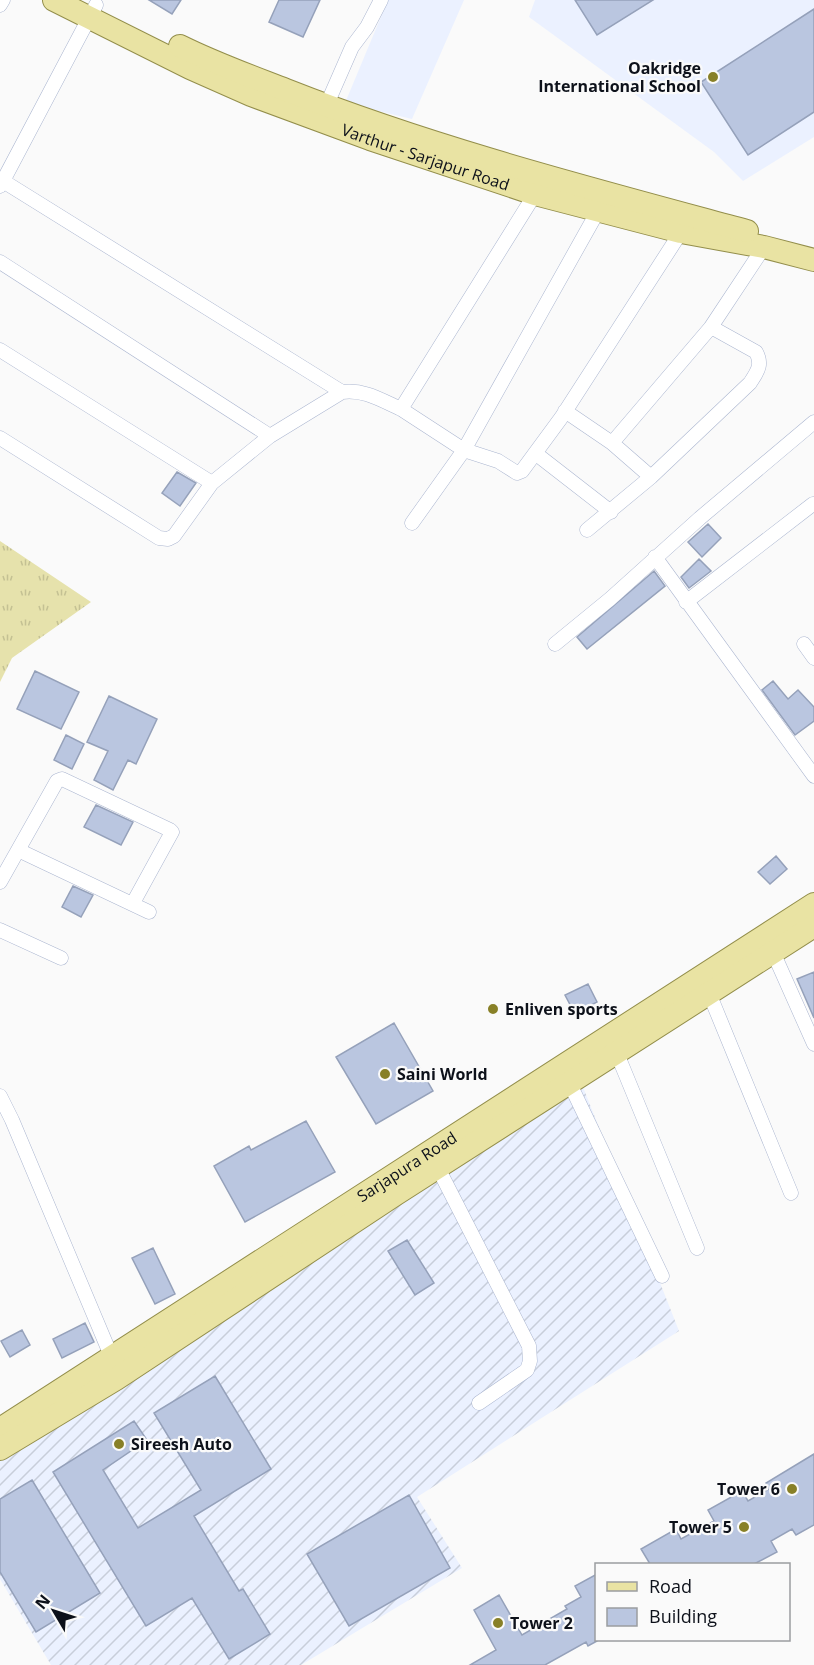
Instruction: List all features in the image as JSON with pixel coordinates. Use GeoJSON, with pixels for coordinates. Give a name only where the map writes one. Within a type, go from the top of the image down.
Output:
{"type":"FeatureCollection","features":[{"type":"Feature","properties":{"kind":"main road","name":"Varthur - Sarjapur Road"},"geometry":{"type":"LineString","coordinates":[[54,0],[91,8],[190,68],[251,95],[323,113],[376,123],[542,176],[814,249]]}},
{"type":"Feature","properties":{"kind":"main road","name":"Varthur - Sarjapur Road"},"geometry":{"type":"LineString","coordinates":[[323,113],[535,194],[681,232],[764,247],[814,260]]}},
{"type":"Feature","properties":{"kind":"main road","name":"Sarjapura Road"},"geometry":{"type":"LineString","coordinates":[[0,1449],[112,1358],[814,904]]}},
{"type":"Feature","properties":{"kind":"main road","name":"Sarjapura Road"},"geometry":{"type":"LineString","coordinates":[[0,1429],[58,1404],[438,1168],[616,1051],[814,926]]}},
{"type":"Feature","properties":{"kind":"street"},"geometry":{"type":"LineString","coordinates":[[0,5],[3,0]]}},
{"type":"Feature","properties":{"kind":"street"},"geometry":{"type":"LineString","coordinates":[[323,113],[352,47],[367,27],[381,0]]}},
{"type":"Feature","properties":{"kind":"street"},"geometry":{"type":"LineString","coordinates":[[91,8],[1,184],[342,392]]}},
{"type":"Feature","properties":{"kind":"street"},"geometry":{"type":"LineString","coordinates":[[401,409],[535,194]]}},
{"type":"Feature","properties":{"kind":"street"},"geometry":{"type":"LineString","coordinates":[[412,523],[464,450],[598,211]]}},
{"type":"Feature","properties":{"kind":"street"},"geometry":{"type":"LineString","coordinates":[[0,438],[159,538],[168,539],[174,536],[212,483],[270,436],[342,392],[355,390],[366,393],[401,409],[464,450],[500,462],[517,474],[522,471],[565,411],[681,232]]}},
{"type":"Feature","properties":{"kind":"street"},"geometry":{"type":"LineString","coordinates":[[612,444],[711,327],[764,247]]}},
{"type":"Feature","properties":{"kind":"street"},"geometry":{"type":"LineString","coordinates":[[0,262],[270,436]]}},
{"type":"Feature","properties":{"kind":"street"},"geometry":{"type":"LineString","coordinates":[[588,530],[651,477],[750,383],[760,360],[756,352],[711,327]]}},
{"type":"Feature","properties":{"kind":"street"},"geometry":{"type":"LineString","coordinates":[[0,350],[212,483]]}},
{"type":"Feature","properties":{"kind":"street"},"geometry":{"type":"LineString","coordinates":[[565,411],[612,444],[651,477]]}},
{"type":"Feature","properties":{"kind":"street"},"geometry":{"type":"LineString","coordinates":[[555,645],[814,422]]}},
{"type":"Feature","properties":{"kind":"street"},"geometry":{"type":"LineString","coordinates":[[535,453],[610,512]]}},
{"type":"Feature","properties":{"kind":"street"},"geometry":{"type":"LineString","coordinates":[[686,602],[813,504]]}},
{"type":"Feature","properties":{"kind":"street"},"geometry":{"type":"LineString","coordinates":[[655,557],[814,776]]}},
{"type":"Feature","properties":{"kind":"street"},"geometry":{"type":"LineString","coordinates":[[804,644],[814,658]]}},
{"type":"Feature","properties":{"kind":"street"},"geometry":{"type":"LineString","coordinates":[[0,882],[57,781],[63,779],[172,832],[133,903]]}},
{"type":"Feature","properties":{"kind":"street"},"geometry":{"type":"LineString","coordinates":[[18,850],[149,912]]}},
{"type":"Feature","properties":{"kind":"street"},"geometry":{"type":"LineString","coordinates":[[0,930],[60,958]]}},
{"type":"Feature","properties":{"kind":"street"},"geometry":{"type":"LineString","coordinates":[[773,952],[814,1044]]}},
{"type":"Feature","properties":{"kind":"street"},"geometry":{"type":"LineString","coordinates":[[709,993],[791,1193]]}},
{"type":"Feature","properties":{"kind":"street"},"geometry":{"type":"LineString","coordinates":[[616,1051],[697,1248]]}},
{"type":"Feature","properties":{"kind":"street"},"geometry":{"type":"LineString","coordinates":[[569,1082],[662,1276]]}},
{"type":"Feature","properties":{"kind":"street"},"geometry":{"type":"LineString","coordinates":[[0,1096],[112,1358]]}},
{"type":"Feature","properties":{"kind":"street"},"geometry":{"type":"LineString","coordinates":[[438,1168],[529,1346],[530,1361],[526,1370],[479,1403]]}},
{"type":"Feature","properties":{"kind":"shaded area"},"geometry":{"type":"Polygon","coordinates":[[[388,0],[464,0],[412,119],[345,103],[388,0]]]}},
{"type":"Feature","properties":{"kind":"shaded area","name":"Oakridge International School"},"geometry":{"type":"Polygon","coordinates":[[[535,0],[814,0],[814,137],[743,181],[714,152],[529,17],[535,0]]]}},
{"type":"Feature","properties":{"kind":"shaded area"},"geometry":{"type":"Polygon","coordinates":[[[583,1087],[679,1331],[417,1497],[462,1568],[301,1665],[51,1665],[0,1579],[0,1459],[583,1087]]]}},
{"type":"Feature","properties":{"kind":"green space"},"geometry":{"type":"Polygon","coordinates":[[[0,541],[91,602],[12,658],[0,682],[0,541]]]}},
{"type":"Feature","properties":{"kind":"building"},"geometry":{"type":"Polygon","coordinates":[[[149,0],[181,0],[172,14],[149,0]]]}},
{"type":"Feature","properties":{"kind":"building"},"geometry":{"type":"Polygon","coordinates":[[[279,0],[320,0],[303,37],[269,22],[279,0]]]}},
{"type":"Feature","properties":{"kind":"building"},"geometry":{"type":"Polygon","coordinates":[[[575,0],[653,0],[597,35],[575,0]]]}},
{"type":"Feature","properties":{"kind":"building"},"geometry":{"type":"Polygon","coordinates":[[[814,9],[814,112],[748,155],[701,82],[814,9]]]}},
{"type":"Feature","properties":{"kind":"building"},"geometry":{"type":"Polygon","coordinates":[[[177,472],[196,483],[180,506],[162,493],[177,472]]]}},
{"type":"Feature","properties":{"kind":"building"},"geometry":{"type":"Polygon","coordinates":[[[708,524],[721,538],[702,557],[688,542],[708,524]]]}},
{"type":"Feature","properties":{"kind":"building"},"geometry":{"type":"Polygon","coordinates":[[[699,559],[711,571],[689,588],[681,577],[699,559]]]}},
{"type":"Feature","properties":{"kind":"building"},"geometry":{"type":"Polygon","coordinates":[[[654,571],[665,586],[587,649],[577,637],[654,571]]]}},
{"type":"Feature","properties":{"kind":"building"},"geometry":{"type":"Polygon","coordinates":[[[35,671],[79,692],[61,729],[17,709],[35,671]]]}},
{"type":"Feature","properties":{"kind":"building"},"geometry":{"type":"Polygon","coordinates":[[[773,681],[788,699],[798,690],[814,707],[814,721],[795,735],[762,690],[773,681]]]}},
{"type":"Feature","properties":{"kind":"building"},"geometry":{"type":"Polygon","coordinates":[[[109,696],[157,719],[136,764],[128,760],[113,790],[94,780],[108,751],[87,742],[109,696]]]}},
{"type":"Feature","properties":{"kind":"building"},"geometry":{"type":"Polygon","coordinates":[[[66,735],[84,744],[72,769],[54,760],[66,735]]]}},
{"type":"Feature","properties":{"kind":"building"},"geometry":{"type":"Polygon","coordinates":[[[96,805],[133,822],[121,845],[84,827],[96,805]]]}},
{"type":"Feature","properties":{"kind":"building"},"geometry":{"type":"Polygon","coordinates":[[[776,856],[787,869],[770,884],[758,872],[776,856]]]}},
{"type":"Feature","properties":{"kind":"building"},"geometry":{"type":"Polygon","coordinates":[[[73,886],[93,895],[81,917],[62,907],[73,886]]]}},
{"type":"Feature","properties":{"kind":"building"},"geometry":{"type":"Polygon","coordinates":[[[814,972],[814,1018],[797,979],[814,972]]]}},
{"type":"Feature","properties":{"kind":"building"},"geometry":{"type":"Polygon","coordinates":[[[588,984],[597,1002],[575,1014],[565,995],[588,984]]]}},
{"type":"Feature","properties":{"kind":"building","name":"Saini World"},"geometry":{"type":"Polygon","coordinates":[[[394,1023],[433,1091],[376,1124],[336,1057],[394,1023]]]}},
{"type":"Feature","properties":{"kind":"building"},"geometry":{"type":"Polygon","coordinates":[[[306,1121],[335,1172],[245,1222],[214,1166],[249,1146],[251,1150],[306,1121]]]}},
{"type":"Feature","properties":{"kind":"building"},"geometry":{"type":"Polygon","coordinates":[[[407,1240],[434,1283],[415,1295],[388,1251],[407,1240]]]}},
{"type":"Feature","properties":{"kind":"building"},"geometry":{"type":"Polygon","coordinates":[[[153,1248],[175,1294],[155,1304],[132,1258],[153,1248]]]}},
{"type":"Feature","properties":{"kind":"building"},"geometry":{"type":"Polygon","coordinates":[[[85,1323],[94,1342],[62,1358],[53,1339],[85,1323]]]}},
{"type":"Feature","properties":{"kind":"building"},"geometry":{"type":"Polygon","coordinates":[[[22,1330],[30,1345],[10,1357],[1,1341],[22,1330]]]}},
{"type":"Feature","properties":{"kind":"building"},"geometry":{"type":"Polygon","coordinates":[[[215,1376],[271,1469],[194,1516],[239,1591],[243,1589],[270,1634],[229,1659],[192,1598],[146,1626],[53,1472],[134,1421],[147,1440],[103,1470],[138,1528],[201,1490],[154,1413],[215,1376]]]}},
{"type":"Feature","properties":{"kind":"building"},"geometry":{"type":"Polygon","coordinates":[[[814,1454],[814,1525],[796,1535],[792,1529],[771,1541],[777,1552],[756,1563],[649,1563],[641,1549],[676,1529],[681,1539],[714,1521],[708,1510],[742,1491],[748,1501],[769,1489],[766,1483],[814,1454]]]}},
{"type":"Feature","properties":{"kind":"building"},"geometry":{"type":"Polygon","coordinates":[[[32,1480],[100,1593],[36,1632],[0,1572],[0,1499],[32,1480]]]}},
{"type":"Feature","properties":{"kind":"building"},"geometry":{"type":"Polygon","coordinates":[[[409,1495],[450,1568],[349,1626],[307,1554],[409,1495]]]}},
{"type":"Feature","properties":{"kind":"building","name":"Tower 2"},"geometry":{"type":"Polygon","coordinates":[[[595,1575],[595,1641],[597,1641],[588,1646],[586,1642],[545,1665],[470,1665],[496,1650],[474,1610],[499,1595],[522,1635],[567,1609],[565,1606],[581,1597],[575,1586],[595,1575]]]}},
{"type":"Feature","properties":{"kind":"place","name":"Oakridge International School"},"geometry":{"type":"Point","coordinates":[713,77]}},
{"type":"Feature","properties":{"kind":"place","name":"Enliven sports"},"geometry":{"type":"Point","coordinates":[493,1009]}},
{"type":"Feature","properties":{"kind":"place","name":"Saini World"},"geometry":{"type":"Point","coordinates":[385,1074]}},
{"type":"Feature","properties":{"kind":"place","name":"Sireesh Auto"},"geometry":{"type":"Point","coordinates":[119,1444]}},
{"type":"Feature","properties":{"kind":"place","name":"Tower 6"},"geometry":{"type":"Point","coordinates":[792,1489]}},
{"type":"Feature","properties":{"kind":"place","name":"Tower 5"},"geometry":{"type":"Point","coordinates":[744,1527]}},
{"type":"Feature","properties":{"kind":"place","name":"Tower 2"},"geometry":{"type":"Point","coordinates":[498,1623]}}]}
